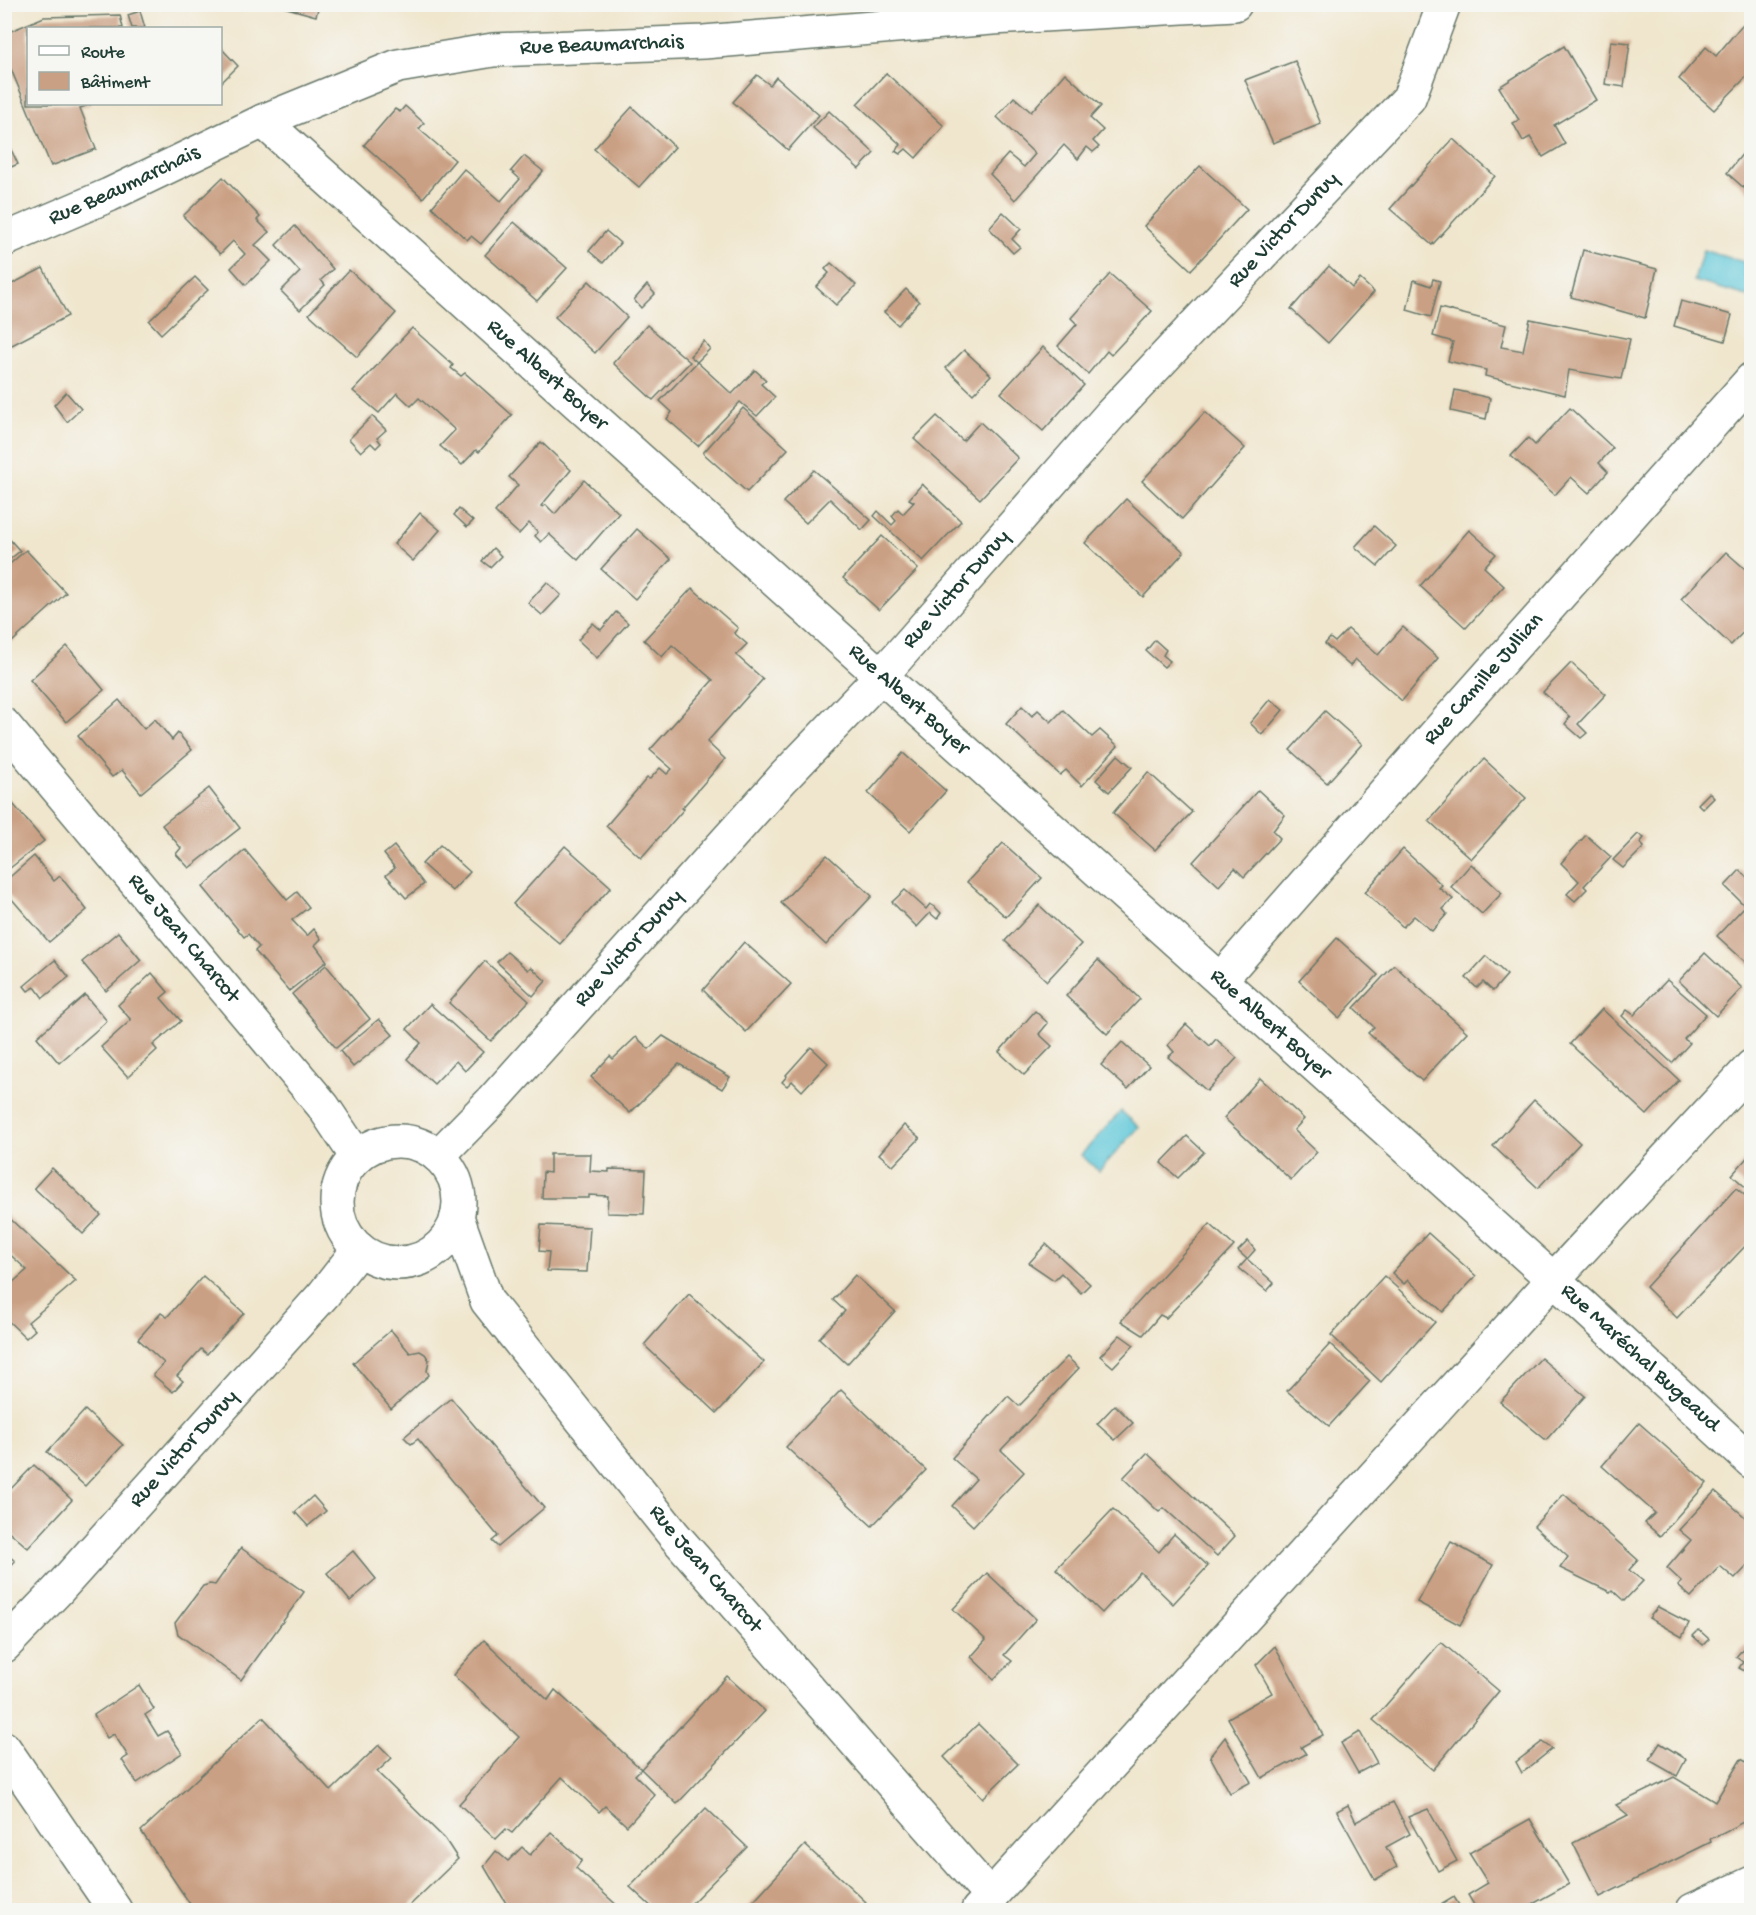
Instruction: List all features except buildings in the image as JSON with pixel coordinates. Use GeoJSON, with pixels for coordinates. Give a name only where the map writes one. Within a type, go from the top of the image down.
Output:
{"type":"FeatureCollection","features":[{"type":"Feature","properties":{"kind":"street","name":"Rue Beaumarchais"},"geometry":{"type":"LineString","coordinates":[[4,240],[109,195],[263,121],[398,66],[493,50],[704,42],[992,18],[1235,4]]}},
{"type":"Feature","properties":{"kind":"street","name":"Rue Victor Duruy"},"geometry":{"type":"LineString","coordinates":[[438,1156],[492,1101],[783,778],[882,675],[1111,414],[1409,98],[1444,4]]}},
{"type":"Feature","properties":{"kind":"street","name":"Rue Albert Boyer"},"geometry":{"type":"LineString","coordinates":[[263,121],[1553,1280]]}},
{"type":"Feature","properties":{"kind":"street","name":"Rue Camille Jullian"},"geometry":{"type":"LineString","coordinates":[[1220,980],[1752,379]]}},
{"type":"Feature","properties":{"kind":"street","name":"Rue Jean Charcot"},"geometry":{"type":"LineString","coordinates":[[4,725],[323,1106],[357,1157]]}},
{"type":"Feature","properties":{"kind":"street"},"geometry":{"type":"LineString","coordinates":[[984,1904],[1553,1280],[1752,1066]]}},
{"type":"Feature","properties":{"kind":"street"},"geometry":{"type":"LineString","coordinates":[[388,1142],[405,1142],[422,1146],[438,1156],[456,1183],[459,1200],[457,1217],[450,1235],[436,1251],[418,1260],[397,1263],[377,1260],[359,1249],[346,1233],[338,1214],[338,1193],[344,1173],[357,1157],[371,1147],[388,1142]]}},
{"type":"Feature","properties":{"kind":"street","name":"Rue Jean Charcot"},"geometry":{"type":"LineString","coordinates":[[457,1217],[487,1301],[673,1534],[984,1904]]}},
{"type":"Feature","properties":{"kind":"street","name":"Rue Victor Duruy"},"geometry":{"type":"LineString","coordinates":[[4,1646],[58,1590],[324,1294],[359,1249]]}},
{"type":"Feature","properties":{"kind":"street","name":"Rue Maréchal Bugeaud"},"geometry":{"type":"LineString","coordinates":[[1553,1280],[1752,1462]]}},
{"type":"Feature","properties":{"kind":"street"},"geometry":{"type":"LineString","coordinates":[[4,1748],[107,1907]]}},
{"type":"Feature","properties":{"kind":"street"},"geometry":{"type":"LineString","coordinates":[[1693,1911],[1752,1883]]}},
{"type":"Feature","properties":{"kind":"water"},"geometry":{"type":"Polygon","coordinates":[[[1703,250],[1751,264],[1751,297],[1694,281],[1703,250]]]}},
{"type":"Feature","properties":{"kind":"water"},"geometry":{"type":"Polygon","coordinates":[[[1121,1111],[1139,1127],[1099,1171],[1081,1155],[1121,1111]]]}}]}
